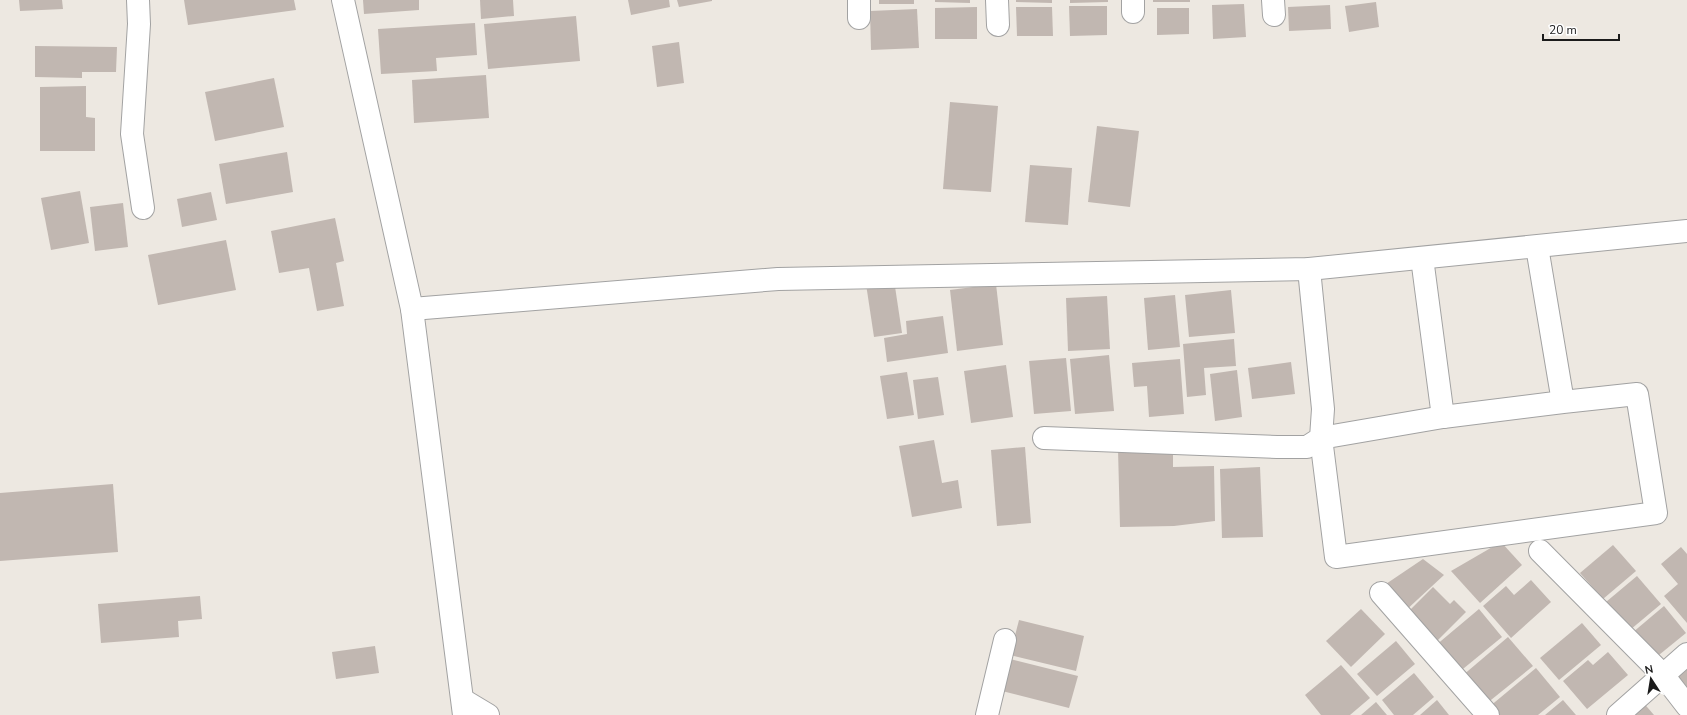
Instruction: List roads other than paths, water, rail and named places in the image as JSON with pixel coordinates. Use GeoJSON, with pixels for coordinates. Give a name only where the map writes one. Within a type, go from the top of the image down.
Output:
{"type":"FeatureCollection","features":[{"type":"Feature","properties":{"kind":"street"},"geometry":{"type":"LineString","coordinates":[[138,0],[139,24],[132,134],[143,208]]}},
{"type":"Feature","properties":{"kind":"street"},"geometry":{"type":"LineString","coordinates":[[343,0],[412,309],[464,707],[488,715]]}},
{"type":"Feature","properties":{"kind":"street"},"geometry":{"type":"LineString","coordinates":[[997,0],[998,25]]}},
{"type":"Feature","properties":{"kind":"street"},"geometry":{"type":"LineString","coordinates":[[412,309],[778,279],[1309,268],[1537,247],[1687,231]]}},
{"type":"Feature","properties":{"kind":"street"},"geometry":{"type":"LineString","coordinates":[[1537,247],[1563,402]]}},
{"type":"Feature","properties":{"kind":"street"},"geometry":{"type":"LineString","coordinates":[[1422,258],[1443,417]]}},
{"type":"Feature","properties":{"kind":"street"},"geometry":{"type":"LineString","coordinates":[[1044,438],[1307,447],[1321,438],[1443,417],[1637,394],[1656,513],[1336,557],[1321,438],[1323,409],[1309,268]]}},
{"type":"Feature","properties":{"kind":"street"},"geometry":{"type":"LineString","coordinates":[[1540,551],[1664,675],[1687,706]]}},
{"type":"Feature","properties":{"kind":"street"},"geometry":{"type":"LineString","coordinates":[[1381,593],[1488,715]]}},
{"type":"Feature","properties":{"kind":"street"},"geometry":{"type":"LineString","coordinates":[[987,715],[1005,640]]}},
{"type":"Feature","properties":{"kind":"street"},"geometry":{"type":"LineString","coordinates":[[1618,715],[1687,654]]}}]}
